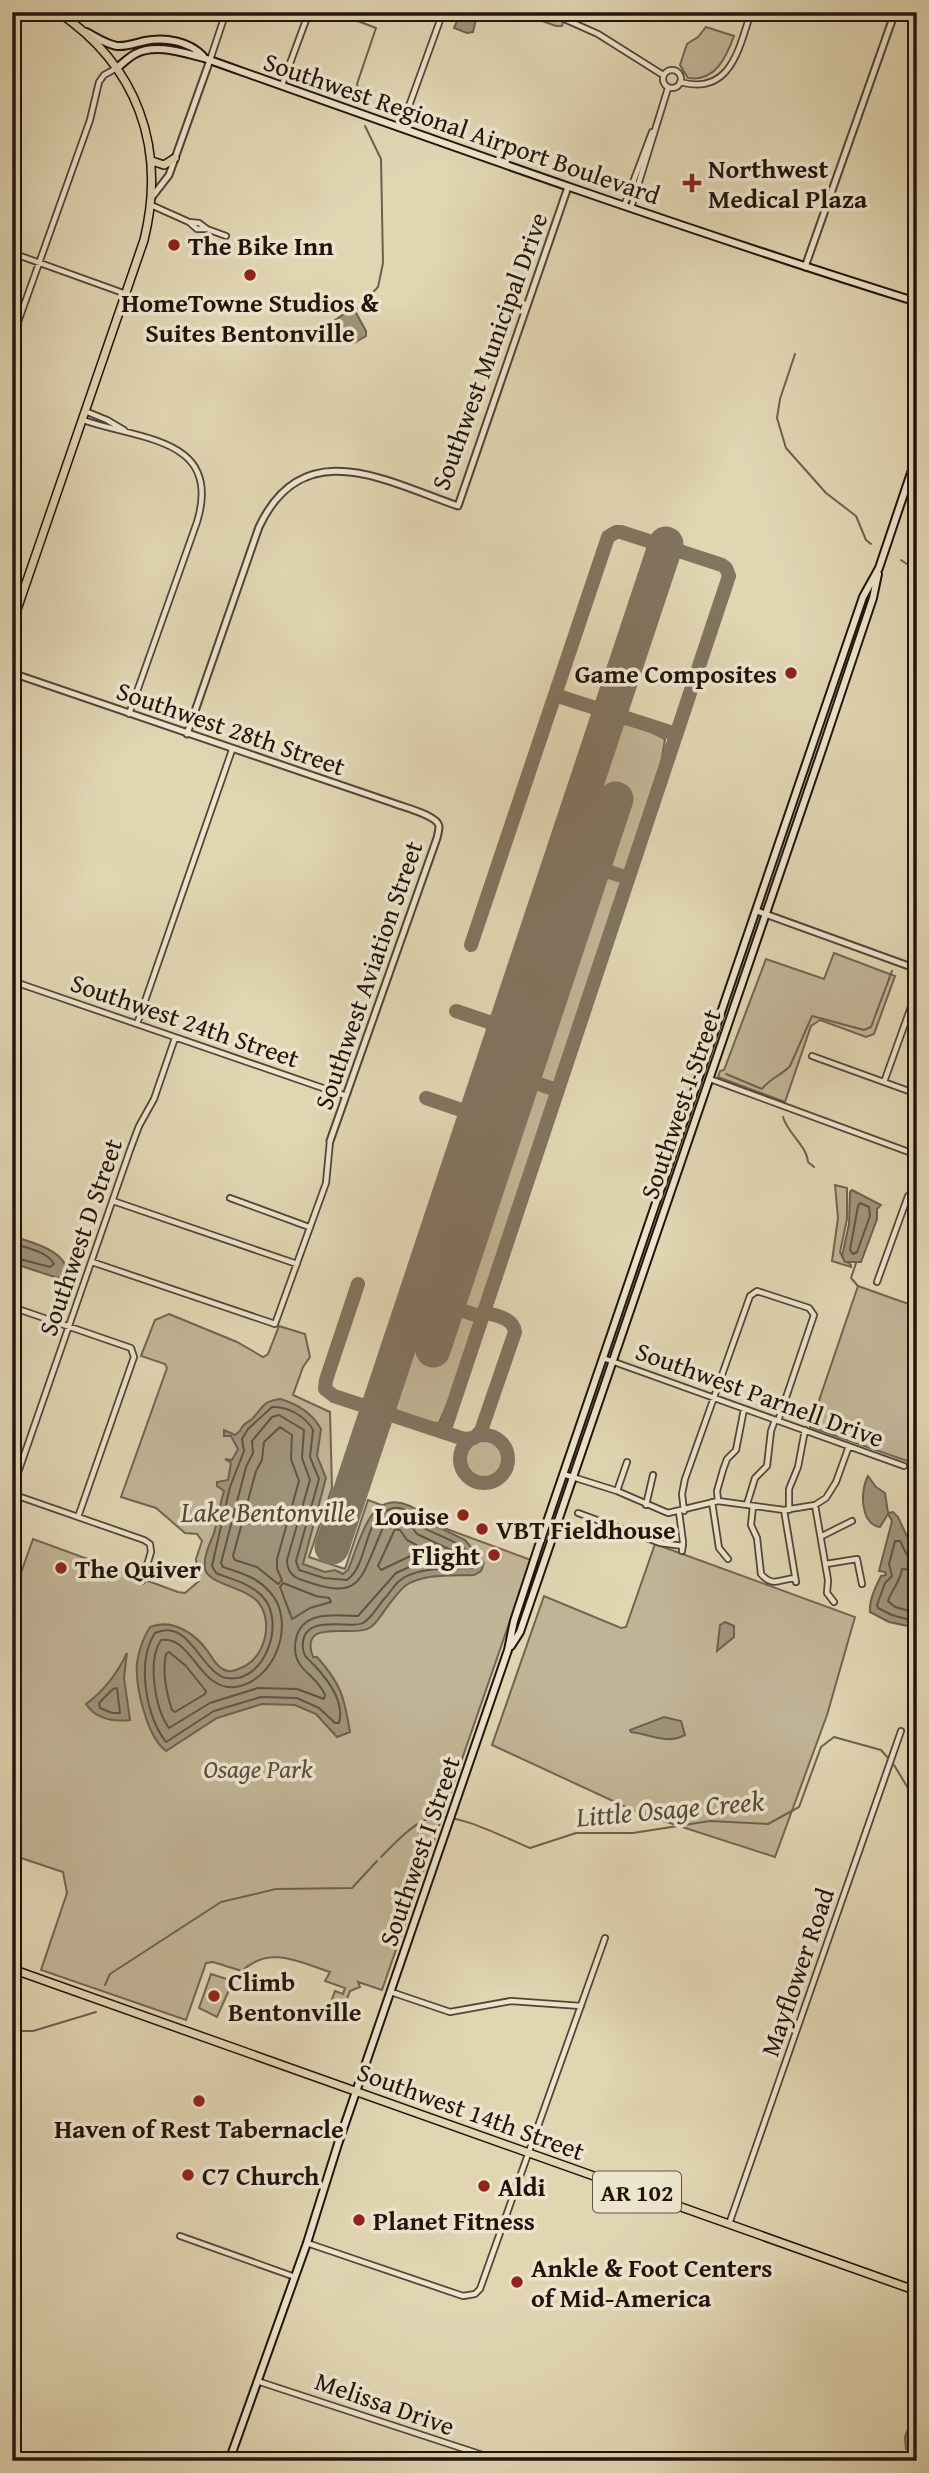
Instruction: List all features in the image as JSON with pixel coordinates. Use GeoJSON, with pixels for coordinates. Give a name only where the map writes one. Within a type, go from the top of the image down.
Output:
{"type":"FeatureCollection","features":[{"type":"Feature","properties":{"kind":"main road"},"geometry":{"type":"LineString","coordinates":[[12,624],[144,240],[152,201],[152,161],[140,111],[117,68],[96,41],[58,12]]}},
{"type":"Feature","properties":{"kind":"main road"},"geometry":{"type":"LineString","coordinates":[[81,29],[107,44],[119,46],[148,40],[170,40],[194,47],[207,59]]}},
{"type":"Feature","properties":{"kind":"main road","name":"Southwest Regional Airport Boulevard"},"geometry":{"type":"LineString","coordinates":[[117,68],[136,53],[152,50],[170,50],[207,59],[568,187],[917,302]]}},
{"type":"Feature","properties":{"kind":"main road"},"geometry":{"type":"LineString","coordinates":[[152,161],[164,165],[175,158]]}},
{"type":"Feature","properties":{"kind":"main road","name":"Southwest I Street"},"geometry":{"type":"LineString","coordinates":[[508,1650],[520,1632],[869,612],[879,568],[917,455]]}},
{"type":"Feature","properties":{"kind":"main road","name":"Southwest I Street"},"geometry":{"type":"LineString","coordinates":[[229,2461],[307,2242],[508,1650],[514,1621],[863,597],[879,568]]}},
{"type":"Feature","properties":{"kind":"main road","name":"Southwest 14th Street"},"geometry":{"type":"LineString","coordinates":[[12,1969],[917,2291]]}},
{"type":"Feature","properties":{"kind":"street"},"geometry":{"type":"LineString","coordinates":[[226,12],[207,59],[169,175],[152,201],[189,222],[199,223],[226,236]]}},
{"type":"Feature","properties":{"kind":"street"},"geometry":{"type":"LineString","coordinates":[[282,85],[306,20],[305,12]]}},
{"type":"Feature","properties":{"kind":"street"},"geometry":{"type":"LineString","coordinates":[[401,128],[443,12]]}},
{"type":"Feature","properties":{"kind":"street"},"geometry":{"type":"LineString","coordinates":[[554,12],[608,39],[663,75]]}},
{"type":"Feature","properties":{"kind":"street"},"geometry":{"type":"LineString","coordinates":[[680,82],[698,86],[707,84],[727,71],[736,57],[751,12]]}},
{"type":"Feature","properties":{"kind":"street"},"geometry":{"type":"LineString","coordinates":[[805,267],[895,12]]}},
{"type":"Feature","properties":{"kind":"street"},"geometry":{"type":"LineString","coordinates":[[12,339],[90,120],[99,82],[104,75],[117,68]]}},
{"type":"Feature","properties":{"kind":"street"},"geometry":{"type":"LineString","coordinates":[[670,70],[676,71],[680,82],[676,88],[668,88],[663,83],[663,75],[670,70]]}},
{"type":"Feature","properties":{"kind":"street"},"geometry":{"type":"LineString","coordinates":[[627,207],[668,88]]}},
{"type":"Feature","properties":{"kind":"street","name":"Southwest Municipal Drive"},"geometry":{"type":"LineString","coordinates":[[187,734],[259,527],[272,501],[283,490],[295,481],[319,472],[352,471],[458,506],[568,187]]}},
{"type":"Feature","properties":{"kind":"street"},"geometry":{"type":"LineString","coordinates":[[12,253],[126,293]]}},
{"type":"Feature","properties":{"kind":"street"},"geometry":{"type":"LineString","coordinates":[[85,411],[125,430]]}},
{"type":"Feature","properties":{"kind":"street"},"geometry":{"type":"LineString","coordinates":[[82,420],[125,430],[185,455],[199,473],[203,492],[194,530],[129,714]]}},
{"type":"Feature","properties":{"kind":"street","name":"Southwest 28th Street"},"geometry":{"type":"LineString","coordinates":[[12,673],[422,814],[437,822]]}},
{"type":"Feature","properties":{"kind":"street"},"geometry":{"type":"LineString","coordinates":[[137,1024],[232,750]]}},
{"type":"Feature","properties":{"kind":"street","name":"Southwest Aviation Street"},"geometry":{"type":"LineString","coordinates":[[330,1141],[437,838],[437,822]]}},
{"type":"Feature","properties":{"kind":"street"},"geometry":{"type":"LineString","coordinates":[[757,911],[917,969]]}},
{"type":"Feature","properties":{"kind":"street","name":"Southwest 24th Street"},"geometry":{"type":"LineString","coordinates":[[12,981],[346,1096]]}},
{"type":"Feature","properties":{"kind":"street"},"geometry":{"type":"LineString","coordinates":[[884,1082],[917,990]]}},
{"type":"Feature","properties":{"kind":"street","name":"Southwest D Street"},"geometry":{"type":"LineString","coordinates":[[12,1492],[139,1126],[154,1099],[175,1038]]}},
{"type":"Feature","properties":{"kind":"street"},"geometry":{"type":"LineString","coordinates":[[812,1056],[917,1094]]}},
{"type":"Feature","properties":{"kind":"street"},"geometry":{"type":"LineString","coordinates":[[709,1079],[917,1155]]}},
{"type":"Feature","properties":{"kind":"street"},"geometry":{"type":"LineString","coordinates":[[92,1262],[275,1324],[326,1183],[330,1141]]}},
{"type":"Feature","properties":{"kind":"street"},"geometry":{"type":"LineString","coordinates":[[877,1282],[908,1196],[917,1191]]}},
{"type":"Feature","properties":{"kind":"street"},"geometry":{"type":"LineString","coordinates":[[230,1198],[309,1227]]}},
{"type":"Feature","properties":{"kind":"street"},"geometry":{"type":"LineString","coordinates":[[113,1201],[297,1264]]}},
{"type":"Feature","properties":{"kind":"street"},"geometry":{"type":"LineString","coordinates":[[578,1513],[682,1549],[683,1487],[750,1296],[761,1291],[813,1311],[813,1321],[776,1420],[767,1466],[755,1478],[750,1505],[751,1525],[757,1538],[761,1574],[775,1584],[796,1580],[786,1510],[805,1430]]}},
{"type":"Feature","properties":{"kind":"street"},"geometry":{"type":"LineString","coordinates":[[12,1307],[131,1348],[134,1357],[78,1517]]}},
{"type":"Feature","properties":{"kind":"street","name":"Southwest Parnell Drive"},"geometry":{"type":"LineString","coordinates":[[603,1358],[904,1466]]}},
{"type":"Feature","properties":{"kind":"street"},"geometry":{"type":"LineString","coordinates":[[728,1559],[719,1548],[715,1502],[727,1459],[737,1448],[744,1409]]}},
{"type":"Feature","properties":{"kind":"street"},"geometry":{"type":"LineString","coordinates":[[564,1474],[617,1491],[668,1513],[715,1502],[786,1510],[815,1505],[826,1498],[836,1482],[849,1446]]}},
{"type":"Feature","properties":{"kind":"street"},"geometry":{"type":"LineString","coordinates":[[617,1491],[627,1462]]}},
{"type":"Feature","properties":{"kind":"street"},"geometry":{"type":"LineString","coordinates":[[646,1505],[653,1475]]}},
{"type":"Feature","properties":{"kind":"street"},"geometry":{"type":"LineString","coordinates":[[12,1492],[145,1540],[150,1544],[151,1552],[142,1581]]}},
{"type":"Feature","properties":{"kind":"street"},"geometry":{"type":"LineString","coordinates":[[815,1505],[826,1564],[829,1586],[827,1593],[834,1602]]}},
{"type":"Feature","properties":{"kind":"street"},"geometry":{"type":"LineString","coordinates":[[822,1536],[852,1521]]}},
{"type":"Feature","properties":{"kind":"street"},"geometry":{"type":"LineString","coordinates":[[826,1564],[857,1559],[862,1584]]}},
{"type":"Feature","properties":{"kind":"street","name":"Mayflower Road"},"geometry":{"type":"LineString","coordinates":[[729,2225],[901,1731]]}},
{"type":"Feature","properties":{"kind":"street"},"geometry":{"type":"LineString","coordinates":[[307,2242],[463,2296],[475,2294],[481,2289],[605,1938]]}},
{"type":"Feature","properties":{"kind":"street"},"geometry":{"type":"LineString","coordinates":[[391,1992],[450,2012],[511,2001],[581,2006]]}},
{"type":"Feature","properties":{"kind":"street"},"geometry":{"type":"LineString","coordinates":[[180,2236],[295,2277]]}},
{"type":"Feature","properties":{"kind":"street","name":"Melissa Drive"},"geometry":{"type":"LineString","coordinates":[[256,2381],[501,2461]]}},
{"type":"Feature","properties":{"kind":"green space"},"geometry":{"type":"Polygon","coordinates":[[[517,12],[543,12],[559,18],[561,12],[566,12],[562,26],[556,26],[517,12]]]}},
{"type":"Feature","properties":{"kind":"green space"},"geometry":{"type":"Polygon","coordinates":[[[706,27],[734,36],[718,67],[705,76],[688,78],[680,65],[687,44],[698,37],[706,27]]]}},
{"type":"Feature","properties":{"kind":"green space"},"geometry":{"type":"Polygon","coordinates":[[[628,724],[665,739],[661,764],[452,1393],[439,1423],[415,1420],[394,1408],[395,1383],[612,732],[617,725],[628,724]]]}},
{"type":"Feature","properties":{"kind":"green space"},"geometry":{"type":"Polygon","coordinates":[[[834,953],[895,976],[874,1034],[866,1037],[820,1020],[811,1026],[785,1102],[718,1077],[720,1071],[724,1070],[766,959],[824,979],[834,953]]]}},
{"type":"Feature","properties":{"kind":"green space"},"geometry":{"type":"Polygon","coordinates":[[[835,1185],[847,1188],[847,1219],[840,1252],[851,1267],[832,1261],[838,1218],[835,1185]]]}},
{"type":"Feature","properties":{"kind":"green space"},"geometry":{"type":"Polygon","coordinates":[[[858,1286],[917,1307],[917,1432],[907,1461],[810,1427],[858,1286]]]}},
{"type":"Feature","properties":{"kind":"green space","name":"Osage Park"},"geometry":{"type":"Polygon","coordinates":[[[169,1314],[237,1342],[263,1357],[268,1354],[279,1326],[305,1334],[310,1357],[303,1367],[293,1395],[330,1412],[332,1488],[309,1557],[345,1569],[368,1500],[531,1560],[382,1990],[358,1982],[360,1987],[350,1991],[344,2007],[331,2002],[335,1991],[343,1994],[345,1988],[325,1981],[330,1972],[284,1958],[263,1959],[242,1971],[213,1962],[206,1963],[186,2020],[41,1970],[67,1893],[63,1872],[12,1855],[12,1598],[33,1539],[178,1592],[185,1593],[199,1581],[196,1559],[202,1541],[197,1534],[185,1533],[156,1508],[121,1497],[167,1368],[165,1364],[141,1356],[155,1320],[169,1314]]]}},
{"type":"Feature","properties":{"kind":"green space"},"geometry":{"type":"Polygon","coordinates":[[[484,1440],[498,1445],[503,1459],[498,1473],[484,1478],[470,1473],[465,1459],[470,1445],[484,1440]]]}},
{"type":"Feature","properties":{"kind":"green space"},"geometry":{"type":"Polygon","coordinates":[[[655,1544],[855,1617],[827,1715],[775,1857],[639,1813],[492,1745],[544,1596],[621,1628],[626,1627],[655,1544]]]}},
{"type":"Feature","properties":{"kind":"green space","name":"Climb Bentonville"},"geometry":{"type":"Polygon","coordinates":[[[211,1974],[233,1981],[217,2017],[199,2008],[211,1974]]]}},
{"type":"Feature","properties":{"kind":"water"},"geometry":{"type":"Polygon","coordinates":[[[460,14],[476,19],[473,32],[467,33],[454,28],[460,14]]]}},
{"type":"Feature","properties":{"kind":"water"},"geometry":{"type":"Polygon","coordinates":[[[348,311],[355,311],[366,331],[366,336],[354,343],[341,342],[330,332],[334,321],[348,311]]]}},
{"type":"Feature","properties":{"kind":"water"},"geometry":{"type":"Polygon","coordinates":[[[852,1190],[881,1205],[877,1209],[877,1219],[861,1262],[845,1262],[842,1256],[849,1224],[852,1190]]]}},
{"type":"Feature","properties":{"kind":"water"},"geometry":{"type":"Polygon","coordinates":[[[12,1236],[40,1245],[58,1255],[64,1262],[67,1281],[12,1263],[12,1236]]]}},
{"type":"Feature","properties":{"kind":"water","name":"Lake Bentonville"},"geometry":{"type":"Polygon","coordinates":[[[280,1399],[304,1410],[321,1429],[317,1456],[326,1478],[303,1564],[325,1572],[335,1570],[343,1574],[348,1570],[359,1540],[373,1514],[382,1505],[393,1502],[407,1505],[425,1515],[424,1520],[465,1540],[484,1563],[481,1571],[474,1575],[438,1576],[412,1582],[401,1589],[371,1627],[353,1631],[330,1631],[313,1637],[313,1657],[317,1657],[336,1683],[350,1732],[337,1737],[316,1714],[295,1705],[262,1704],[217,1718],[166,1751],[153,1735],[138,1684],[138,1658],[150,1627],[175,1626],[191,1634],[220,1667],[230,1671],[240,1669],[251,1662],[265,1638],[266,1619],[258,1602],[213,1578],[205,1569],[205,1564],[224,1491],[217,1486],[217,1482],[228,1480],[231,1463],[225,1459],[232,1460],[238,1449],[231,1436],[224,1436],[224,1430],[235,1435],[266,1403],[280,1399]]]}},
{"type":"Feature","properties":{"kind":"water"},"geometry":{"type":"Polygon","coordinates":[[[868,1476],[876,1487],[885,1493],[888,1513],[893,1512],[898,1517],[917,1558],[917,1628],[889,1622],[870,1612],[870,1603],[881,1576],[886,1575],[885,1572],[879,1571],[892,1521],[888,1514],[880,1527],[873,1525],[865,1513],[863,1497],[868,1476]]]}},
{"type":"Feature","properties":{"kind":"water"},"geometry":{"type":"Polygon","coordinates":[[[725,1622],[734,1626],[734,1637],[717,1651],[720,1625],[725,1622]]]}},
{"type":"Feature","properties":{"kind":"water"},"geometry":{"type":"Polygon","coordinates":[[[127,1653],[124,1678],[130,1720],[105,1718],[86,1704],[110,1681],[127,1653]]]}},
{"type":"Feature","properties":{"kind":"water"},"geometry":{"type":"Polygon","coordinates":[[[664,1717],[681,1721],[685,1735],[665,1739],[630,1730],[664,1717]]]}},
{"type":"Feature","properties":{"kind":"water"},"geometry":{"type":"Polygon","coordinates":[[[917,2406],[917,2455],[906,2449],[905,2437],[917,2406]]]}},
{"type":"Feature","properties":{"kind":"waterway"},"geometry":{"type":"LineString","coordinates":[[334,12],[376,28],[357,84],[361,100]]}},
{"type":"Feature","properties":{"kind":"waterway"},"geometry":{"type":"LineString","coordinates":[[355,311],[378,287],[383,263],[381,159],[365,126]]}},
{"type":"Feature","properties":{"kind":"waterway"},"geometry":{"type":"LineString","coordinates":[[795,354],[780,399],[777,418],[786,448],[826,493],[856,516],[866,540],[871,544]]}},
{"type":"Feature","properties":{"kind":"waterway"},"geometry":{"type":"LineString","coordinates":[[901,560],[917,571]]}},
{"type":"Feature","properties":{"kind":"waterway"},"geometry":{"type":"LineString","coordinates":[[726,1074],[762,1089],[790,1066],[812,1016],[864,1030],[871,1027],[892,971]]}},
{"type":"Feature","properties":{"kind":"waterway"},"geometry":{"type":"LineString","coordinates":[[783,1117],[808,1162],[814,1167]]}},
{"type":"Feature","properties":{"kind":"waterway"},"geometry":{"type":"LineString","coordinates":[[856,1263],[851,1278],[858,1286]]}},
{"type":"Feature","properties":{"kind":"waterway","name":"Little Osage Creek"},"geometry":{"type":"LineString","coordinates":[[381,1857],[414,1826],[437,1817],[464,1821],[530,1848],[576,1833],[633,1833],[710,1821],[768,1824],[799,1807],[821,1747],[834,1737],[881,1750],[888,1758]]}},
{"type":"Feature","properties":{"kind":"waterway","name":"Little Osage Creek"},"geometry":{"type":"LineString","coordinates":[[894,1765],[917,1803]]}},
{"type":"Feature","properties":{"kind":"waterway","name":"Little Osage Creek"},"geometry":{"type":"LineString","coordinates":[[105,1985],[110,1974],[221,1902],[276,1889],[352,1888],[377,1861]]}},
{"type":"Feature","properties":{"kind":"waterway","name":"Little Osage Creek"},"geometry":{"type":"LineString","coordinates":[[12,2031],[33,2031],[96,2012]]}},
{"type":"Feature","properties":{"kind":"taxiway"},"geometry":{"type":"LineString","coordinates":[[444,1432],[729,576],[722,565],[621,532],[608,537],[471,945]]}},
{"type":"Feature","properties":{"kind":"taxiway"},"geometry":{"type":"LineString","coordinates":[[555,695],[676,734]]}},
{"type":"Feature","properties":{"kind":"taxiway"},"geometry":{"type":"LineString","coordinates":[[594,867],[628,878]]}},
{"type":"Feature","properties":{"kind":"taxiway"},"geometry":{"type":"LineString","coordinates":[[456,1011],[537,1038]]}},
{"type":"Feature","properties":{"kind":"taxiway"},"geometry":{"type":"LineString","coordinates":[[523,1079],[557,1090]]}},
{"type":"Feature","properties":{"kind":"taxiway"},"geometry":{"type":"LineString","coordinates":[[426,1098],[476,1115]]}},
{"type":"Feature","properties":{"kind":"taxiway"},"geometry":{"type":"LineString","coordinates":[[358,1284],[325,1389],[334,1396],[464,1439],[474,1438],[481,1431],[515,1332],[507,1320],[483,1312]]}},
{"type":"Feature","properties":{"kind":"taxiway"},"geometry":{"type":"LineString","coordinates":[[448,1306],[482,1317]]}},
{"type":"Feature","properties":{"kind":"taxiway"},"geometry":{"type":"LineString","coordinates":[[484,1435],[501,1442],[508,1459],[501,1476],[484,1483],[467,1476],[460,1459],[467,1442],[484,1435]]}},
{"type":"Feature","properties":{"kind":"runway"},"geometry":{"type":"LineString","coordinates":[[332,1547],[666,544]]}},
{"type":"Feature","properties":{"kind":"runway"},"geometry":{"type":"LineString","coordinates":[[433,1350],[616,799]]}},
{"type":"Feature","properties":{"kind":"place","name":"Northwest Medical Plaza"},"geometry":{"type":"Point","coordinates":[692,183]}},
{"type":"Feature","properties":{"kind":"place","name":"The Bike Inn"},"geometry":{"type":"Point","coordinates":[174,245]}},
{"type":"Feature","properties":{"kind":"place","name":"HomeTowne Studios & Suites Bentonville"},"geometry":{"type":"Point","coordinates":[250,275]}},
{"type":"Feature","properties":{"kind":"place","name":"Game Composites"},"geometry":{"type":"Point","coordinates":[791,673]}},
{"type":"Feature","properties":{"kind":"place","name":"Louise"},"geometry":{"type":"Point","coordinates":[463,1515]}},
{"type":"Feature","properties":{"kind":"place","name":"VBT Fieldhouse"},"geometry":{"type":"Point","coordinates":[482,1529]}},
{"type":"Feature","properties":{"kind":"place","name":"Flight"},"geometry":{"type":"Point","coordinates":[494,1555]}},
{"type":"Feature","properties":{"kind":"place","name":"The Quiver"},"geometry":{"type":"Point","coordinates":[61,1568]}},
{"type":"Feature","properties":{"kind":"place","name":"Climb Bentonville"},"geometry":{"type":"Point","coordinates":[214,1996]}},
{"type":"Feature","properties":{"kind":"place","name":"Haven of Rest Tabernacle"},"geometry":{"type":"Point","coordinates":[199,2101]}},
{"type":"Feature","properties":{"kind":"place","name":"C7 Church"},"geometry":{"type":"Point","coordinates":[188,2175]}},
{"type":"Feature","properties":{"kind":"place","name":"Aldi"},"geometry":{"type":"Point","coordinates":[484,2186]}},
{"type":"Feature","properties":{"kind":"place","name":"Planet Fitness"},"geometry":{"type":"Point","coordinates":[359,2220]}},
{"type":"Feature","properties":{"kind":"place","name":"Ankle & Foot Centers of Mid-America"},"geometry":{"type":"Point","coordinates":[517,2282]}}]}
